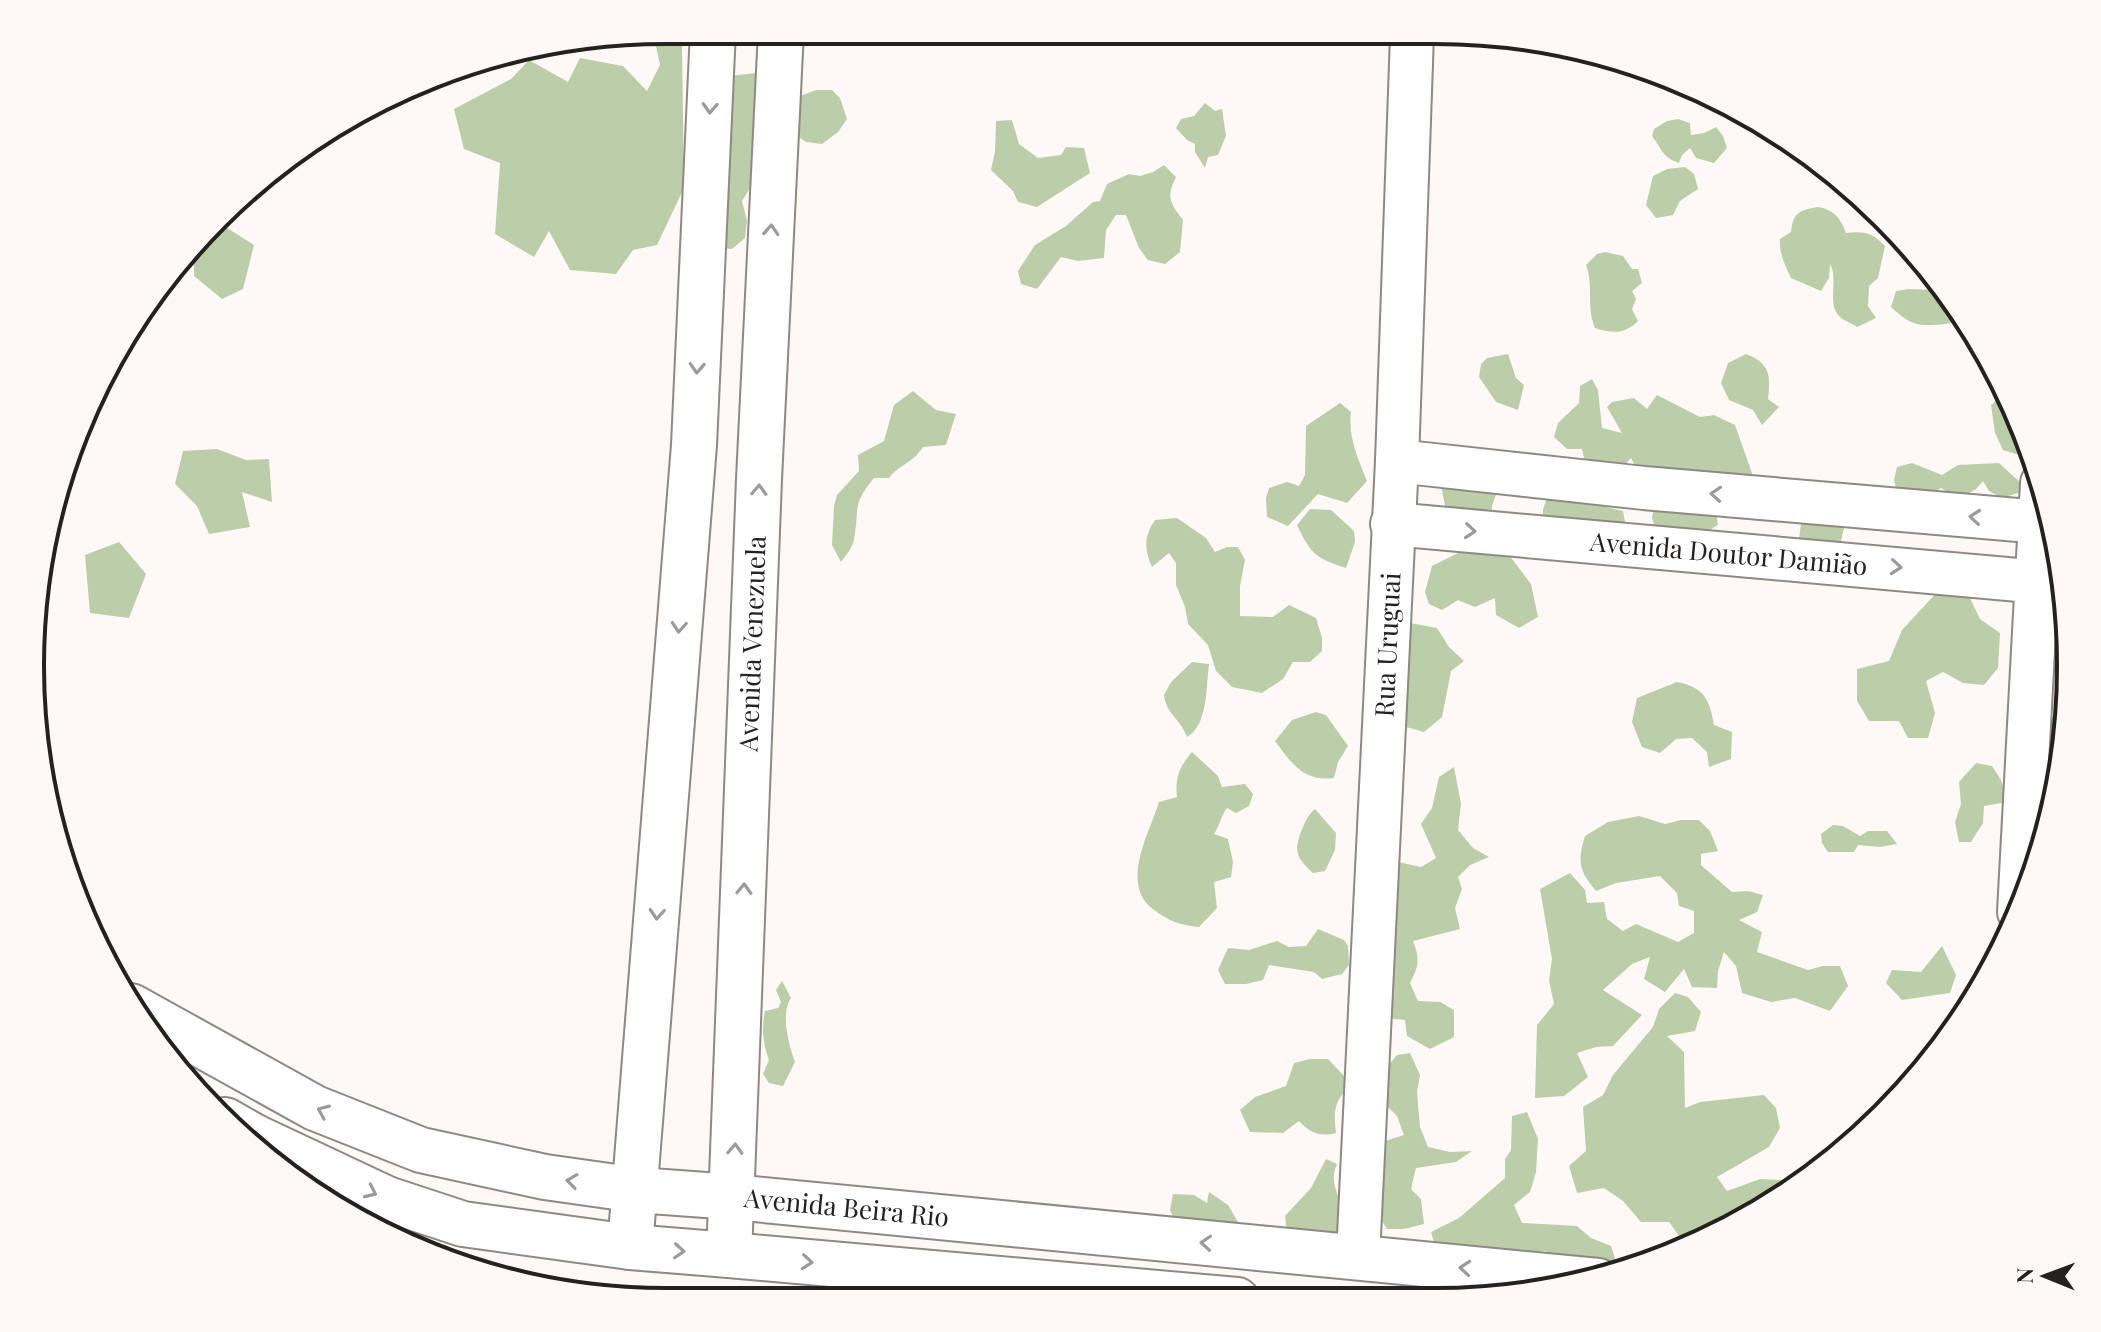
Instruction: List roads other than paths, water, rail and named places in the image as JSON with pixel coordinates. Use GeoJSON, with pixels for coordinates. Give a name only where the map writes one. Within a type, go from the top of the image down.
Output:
{"type":"FeatureCollection","features":[{"type":"Feature","properties":{"kind":"main road"},"geometry":{"type":"LineString","coordinates":[[630,1247],[694,445],[713,44]]}},
{"type":"Feature","properties":{"kind":"main road","name":"Avenida Venezuela"},"geometry":{"type":"LineString","coordinates":[[729,1255],[780,44]]}},
{"type":"Feature","properties":{"kind":"main road","name":"Avenida Beira Rio"},"geometry":{"type":"LineString","coordinates":[[154,1019],[315,1108],[421,1150],[545,1177],[636,1190],[1554,1276]]}},
{"type":"Feature","properties":{"kind":"main road","name":"Avenida Beira Rio"},"geometry":{"type":"LineString","coordinates":[[266,1142],[387,1199],[463,1224],[630,1247],[1102,1288]]}},
{"type":"Feature","properties":{"kind":"street","name":"Rua Uruguai"},"geometry":{"type":"LineString","coordinates":[[1358,1256],[1397,461],[1412,44]]}},
{"type":"Feature","properties":{"kind":"street"},"geometry":{"type":"LineString","coordinates":[[1397,461],[1644,488],[2037,509]]}},
{"type":"Feature","properties":{"kind":"street","name":"Avenida Doutor Damião"},"geometry":{"type":"LineString","coordinates":[[1392,524],[2050,583]]}},
{"type":"Feature","properties":{"kind":"street"},"geometry":{"type":"LineString","coordinates":[[2023,868],[2050,583]]}}]}
